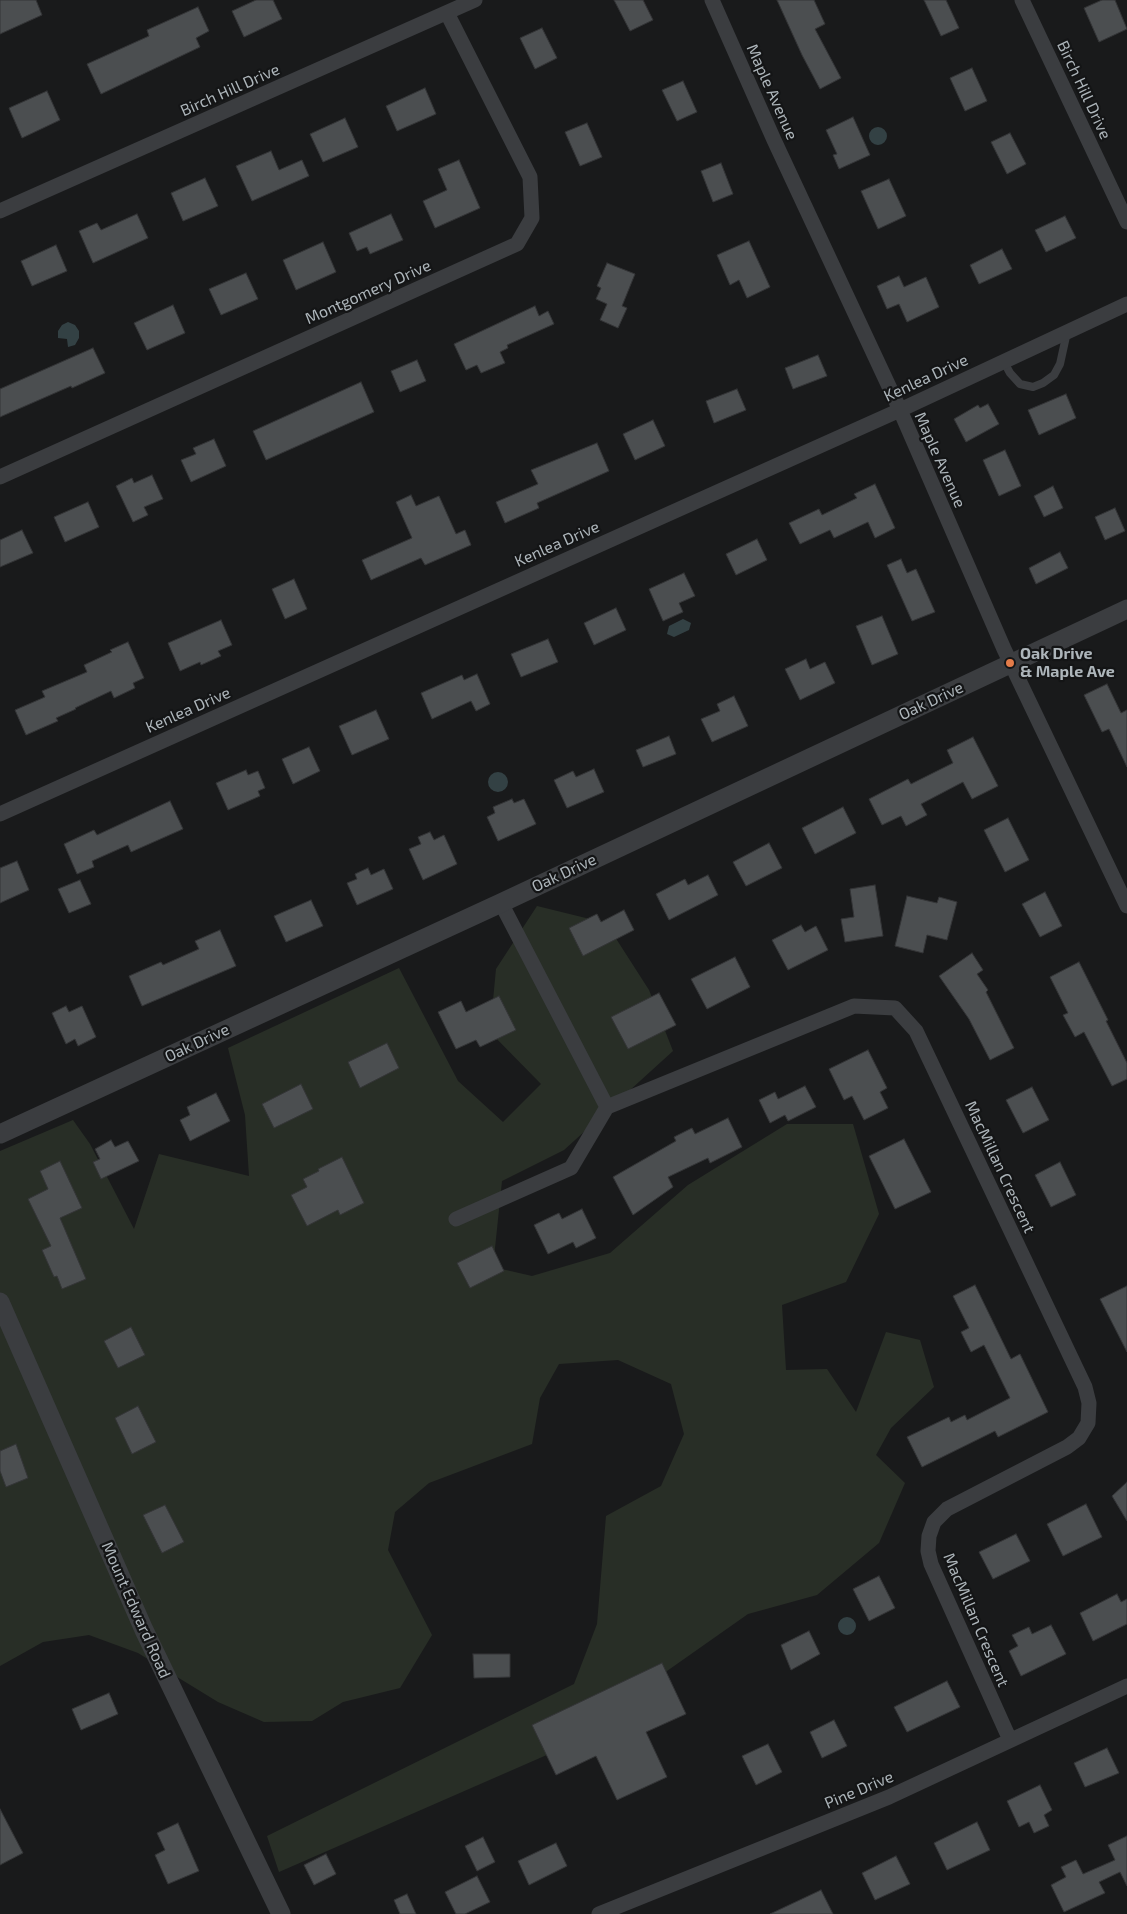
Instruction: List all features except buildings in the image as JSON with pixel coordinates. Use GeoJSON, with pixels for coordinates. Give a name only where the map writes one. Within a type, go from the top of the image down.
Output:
{"type":"FeatureCollection","features":[{"type":"Feature","properties":{"kind":"street","name":"Birch Hill Drive"},"geometry":{"type":"LineString","coordinates":[[0,211],[475,0]]}},
{"type":"Feature","properties":{"kind":"street","name":"Maple Avenue"},"geometry":{"type":"LineString","coordinates":[[712,0],[774,140],[900,410],[1010,663],[1127,906]]}},
{"type":"Feature","properties":{"kind":"street","name":"Birch Hill Drive"},"geometry":{"type":"LineString","coordinates":[[1022,0],[1127,222]]}},
{"type":"Feature","properties":{"kind":"street","name":"Montgomery Drive"},"geometry":{"type":"LineString","coordinates":[[0,477],[517,244],[532,218],[530,176],[447,13]]}},
{"type":"Feature","properties":{"kind":"street","name":"Kenlea Drive"},"geometry":{"type":"LineString","coordinates":[[0,814],[900,410],[1127,304]]}},
{"type":"Feature","properties":{"kind":"street","name":"Oak Drive"},"geometry":{"type":"LineString","coordinates":[[0,1134],[501,903],[1127,609]]}},
{"type":"Feature","properties":{"kind":"street"},"geometry":{"type":"LineString","coordinates":[[456,1219],[571,1168],[607,1107],[501,903]]}},
{"type":"Feature","properties":{"kind":"street","name":"MacMillan Crescent"},"geometry":{"type":"LineString","coordinates":[[607,1107],[854,1006],[896,1008],[916,1031],[1085,1387],[1089,1403],[1088,1423],[1079,1438],[1067,1447],[946,1509],[934,1522],[929,1536],[928,1551],[931,1564],[1010,1740]]}},
{"type":"Feature","properties":{"kind":"street","name":"Mount Edward Road"},"geometry":{"type":"LineString","coordinates":[[0,1302],[144,1630],[280,1914]]}},
{"type":"Feature","properties":{"kind":"street","name":"Pine Drive"},"geometry":{"type":"LineString","coordinates":[[599,1914],[889,1797],[1127,1686]]}},
{"type":"Feature","properties":{"kind":"lane"},"geometry":{"type":"LineString","coordinates":[[1004,362],[1010,373],[1020,384],[1032,387],[1043,383],[1054,375],[1060,364],[1067,332]]}},
{"type":"Feature","properties":{"kind":"shaded area"},"geometry":{"type":"Polygon","coordinates":[[[874,127],[882,127],[887,132],[885,143],[874,145],[869,140],[869,132],[874,127]]]}},
{"type":"Feature","properties":{"kind":"shaded area"},"geometry":{"type":"Polygon","coordinates":[[[68,322],[75,325],[79,331],[79,338],[75,345],[68,347],[67,339],[58,338],[58,331],[62,325],[68,322]]]}},
{"type":"Feature","properties":{"kind":"shaded area"},"geometry":{"type":"Polygon","coordinates":[[[683,619],[691,623],[689,630],[674,637],[667,634],[669,626],[683,619]]]}},
{"type":"Feature","properties":{"kind":"shaded area"},"geometry":{"type":"Polygon","coordinates":[[[498,772],[505,775],[508,782],[505,789],[498,792],[491,789],[488,782],[491,775],[498,772]]]}},
{"type":"Feature","properties":{"kind":"shaded area"},"geometry":{"type":"Polygon","coordinates":[[[537,906],[606,923],[649,990],[673,1051],[564,1150],[502,1181],[493,1267],[532,1276],[610,1253],[688,1185],[787,1124],[853,1124],[879,1214],[846,1282],[782,1305],[786,1370],[827,1369],[856,1412],[886,1332],[920,1340],[934,1387],[891,1428],[876,1455],[905,1483],[879,1543],[817,1595],[748,1614],[549,1754],[279,1872],[267,1836],[574,1684],[597,1624],[606,1516],[661,1486],[684,1434],[671,1384],[618,1360],[559,1364],[540,1398],[532,1444],[429,1483],[395,1512],[388,1550],[432,1635],[400,1688],[343,1702],[312,1721],[264,1722],[218,1702],[138,1653],[89,1635],[43,1642],[0,1666],[0,1151],[73,1120],[90,1144],[134,1229],[159,1154],[249,1176],[245,1115],[228,1048],[399,968],[458,1081],[503,1122],[541,1084],[490,1032],[496,969],[537,906]]]}},
{"type":"Feature","properties":{"kind":"shaded area"},"geometry":{"type":"Polygon","coordinates":[[[843,1617],[851,1617],[856,1622],[854,1633],[843,1635],[838,1630],[838,1622],[843,1617]]]}},
{"type":"Feature","properties":{"kind":"place","name":"Oak Drive & Maple Ave"},"geometry":{"type":"Point","coordinates":[1010,663]}}]}
